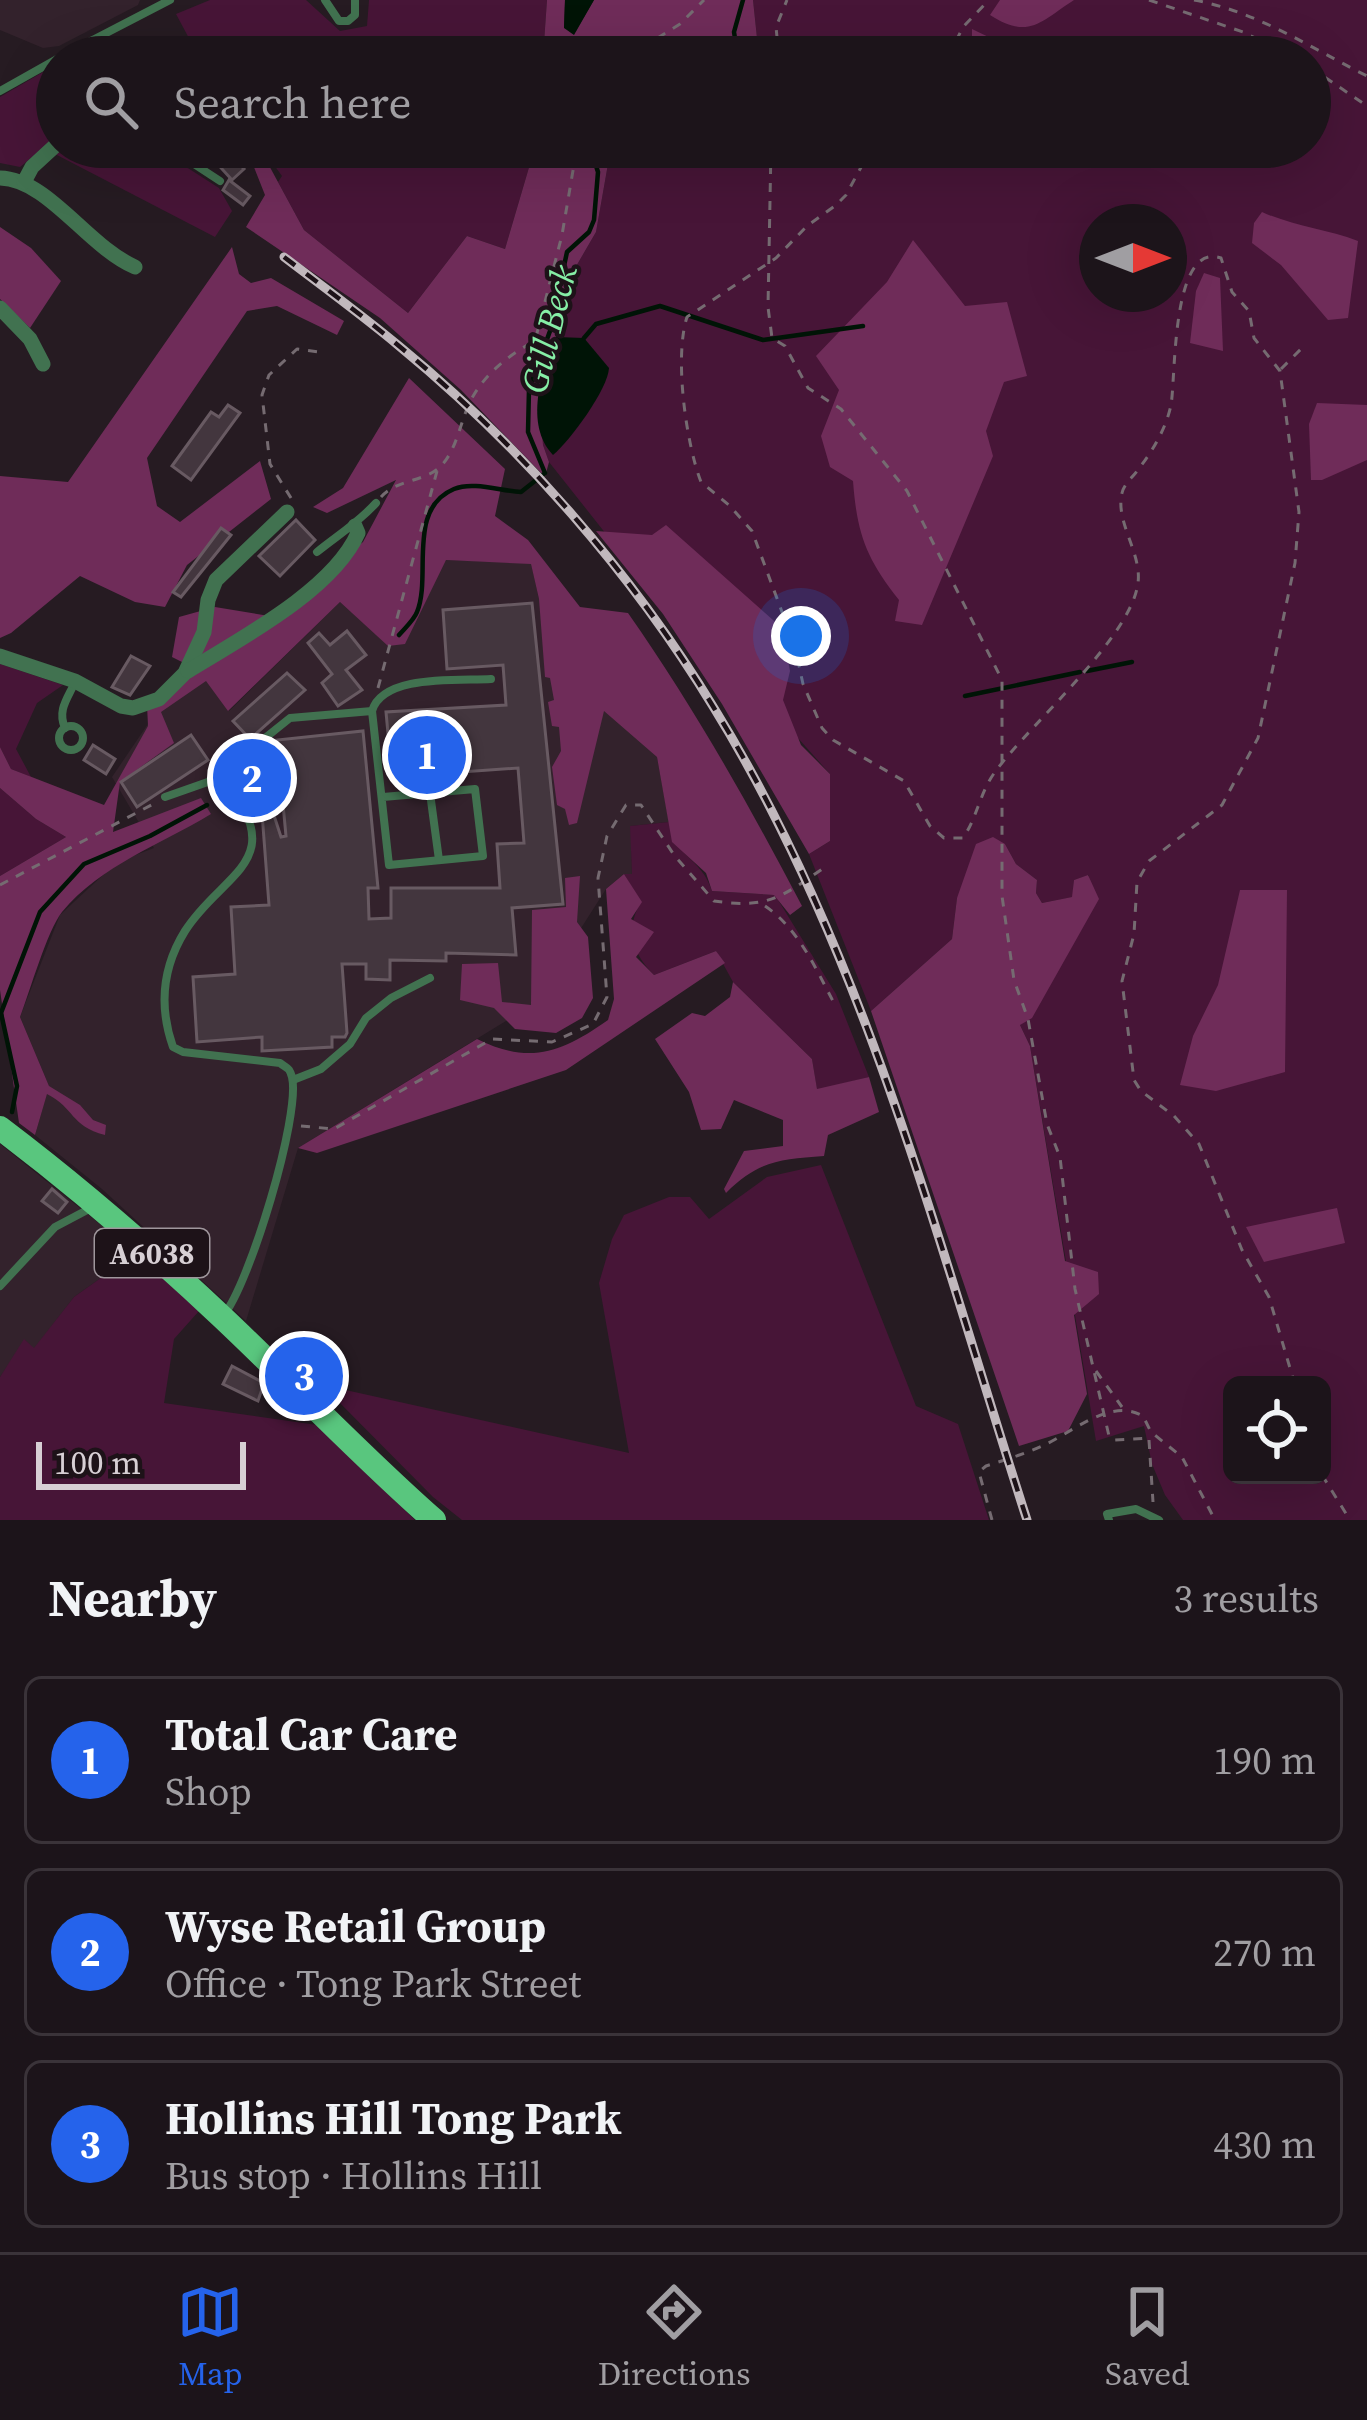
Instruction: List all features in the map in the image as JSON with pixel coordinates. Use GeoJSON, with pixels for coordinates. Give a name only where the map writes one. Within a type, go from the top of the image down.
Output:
{"type":"FeatureCollection","features":[{"type":"Feature","properties":{"kind":"main road","name":"A6038"},"geometry":{"type":"LineString","coordinates":[[0,1128],[96,1203],[434,1520]]}},
{"type":"Feature","properties":{"kind":"street"},"geometry":{"type":"LineString","coordinates":[[25,182],[36,163]]}},
{"type":"Feature","properties":{"kind":"street"},"geometry":{"type":"LineString","coordinates":[[0,178],[37,188],[115,259],[135,267]]}},
{"type":"Feature","properties":{"kind":"street"},"geometry":{"type":"LineString","coordinates":[[0,308],[30,338],[43,364]]}},
{"type":"Feature","properties":{"kind":"street"},"geometry":{"type":"LineString","coordinates":[[185,673],[204,632],[216,580],[287,512]]}},
{"type":"Feature","properties":{"kind":"street"},"geometry":{"type":"LineString","coordinates":[[0,656],[76,681],[121,706],[133,708],[159,699],[185,673],[292,606],[352,546],[358,533],[355,526]]}},
{"type":"Feature","properties":{"kind":"lane"},"geometry":{"type":"LineString","coordinates":[[96,36],[150,5],[170,0]]}},
{"type":"Feature","properties":{"kind":"lane"},"geometry":{"type":"LineString","coordinates":[[325,0],[339,21],[348,21],[355,15],[355,0]]}},
{"type":"Feature","properties":{"kind":"lane"},"geometry":{"type":"LineString","coordinates":[[0,91],[36,71]]}},
{"type":"Feature","properties":{"kind":"lane"},"geometry":{"type":"LineString","coordinates":[[199,168],[220,182]]}},
{"type":"Feature","properties":{"kind":"lane"},"geometry":{"type":"LineString","coordinates":[[317,552],[347,527],[355,526],[376,503]]}},
{"type":"Feature","properties":{"kind":"lane"},"geometry":{"type":"LineString","coordinates":[[165,797],[222,777],[233,756],[249,751],[290,718],[373,706],[394,686],[491,679]]}},
{"type":"Feature","properties":{"kind":"lane"},"geometry":{"type":"LineString","coordinates":[[64,728],[63,706],[76,681]]}},
{"type":"Feature","properties":{"kind":"lane"},"geometry":{"type":"LineString","coordinates":[[373,706],[389,865],[483,856],[475,789],[383,797]]}},
{"type":"Feature","properties":{"kind":"lane"},"geometry":{"type":"LineString","coordinates":[[222,777],[248,819],[251,852],[241,873],[186,931],[163,986],[164,1020],[173,1046],[183,1052],[280,1064],[289,1069],[293,1080],[290,1124],[248,1274],[222,1317]]}},
{"type":"Feature","properties":{"kind":"lane"},"geometry":{"type":"LineString","coordinates":[[430,793],[439,860]]}},
{"type":"Feature","properties":{"kind":"lane"},"geometry":{"type":"LineString","coordinates":[[293,1080],[321,1069],[350,1044],[366,1018],[391,998],[430,978]]}},
{"type":"Feature","properties":{"kind":"lane"},"geometry":{"type":"LineString","coordinates":[[0,1286],[55,1227],[82,1216],[96,1203]]}},
{"type":"Feature","properties":{"kind":"lane"},"geometry":{"type":"LineString","coordinates":[[1108,1520],[1107,1514],[1124,1510],[1156,1517]]}},
{"type":"Feature","properties":{"kind":"path"},"geometry":{"type":"LineString","coordinates":[[661,36],[704,0]]}},
{"type":"Feature","properties":{"kind":"path"},"geometry":{"type":"LineString","coordinates":[[777,36],[787,0]]}},
{"type":"Feature","properties":{"kind":"path"},"geometry":{"type":"LineString","coordinates":[[958,36],[989,0]]}},
{"type":"Feature","properties":{"kind":"path"},"geometry":{"type":"LineString","coordinates":[[1149,0],[1252,36]]}},
{"type":"Feature","properties":{"kind":"path"},"geometry":{"type":"LineString","coordinates":[[1194,0],[1265,20],[1294,36]]}},
{"type":"Feature","properties":{"kind":"path"},"geometry":{"type":"LineString","coordinates":[[1331,56],[1367,76]]}},
{"type":"Feature","properties":{"kind":"path"},"geometry":{"type":"LineString","coordinates":[[1331,81],[1367,106]]}},
{"type":"Feature","properties":{"kind":"path"},"geometry":{"type":"LineString","coordinates":[[373,706],[437,471],[452,451],[472,397],[508,355],[535,341],[573,168]]}},
{"type":"Feature","properties":{"kind":"path"},"geometry":{"type":"LineString","coordinates":[[770,168],[767,264],[772,335],[785,346],[808,388],[842,409],[907,491],[1003,689],[1002,896],[1013,980],[1028,1018],[1047,1124],[1060,1157],[1075,1289],[1109,1436],[1115,1440],[1150,1435],[1182,1457],[1215,1520]]}},
{"type":"Feature","properties":{"kind":"path"},"geometry":{"type":"LineString","coordinates":[[861,168],[846,195],[767,264],[694,309],[683,329],[687,411],[701,482],[752,531],[814,714],[833,740],[904,781],[937,834],[954,840],[968,832],[990,779],[1073,685],[1129,611],[1139,581],[1122,491],[1165,424],[1171,404],[1175,329],[1192,269],[1202,257],[1221,258],[1232,292],[1249,310],[1254,338],[1280,371],[1299,512],[1288,610],[1266,716],[1222,805],[1142,870],[1122,981],[1134,1080],[1198,1144],[1242,1250],[1269,1297],[1292,1376]]}},
{"type":"Feature","properties":{"kind":"path"},"geometry":{"type":"LineString","coordinates":[[287,512],[291,498],[270,464],[266,445],[264,387],[269,375],[297,349],[319,352]]}},
{"type":"Feature","properties":{"kind":"path"},"geometry":{"type":"LineString","coordinates":[[1280,371],[1301,349]]}},
{"type":"Feature","properties":{"kind":"path"},"geometry":{"type":"LineString","coordinates":[[376,503],[389,489],[437,471]]}},
{"type":"Feature","properties":{"kind":"path"},"geometry":{"type":"LineString","coordinates":[[0,885],[165,797]]}},
{"type":"Feature","properties":{"kind":"path"},"geometry":{"type":"LineString","coordinates":[[290,1124],[334,1129],[492,1039],[551,1042],[593,1024],[607,997],[598,878],[607,836],[626,805],[641,805],[674,855],[715,901],[763,905],[825,867]]}},
{"type":"Feature","properties":{"kind":"path"},"geometry":{"type":"LineString","coordinates":[[763,905],[778,915],[811,958],[834,1004]]}},
{"type":"Feature","properties":{"kind":"path"},"geometry":{"type":"LineString","coordinates":[[1092,1364],[1124,1410]]}},
{"type":"Feature","properties":{"kind":"path"},"geometry":{"type":"LineString","coordinates":[[992,1520],[980,1472],[986,1466],[1020,1455],[1106,1413],[1124,1410],[1143,1416],[1150,1435],[1156,1517]]}},
{"type":"Feature","properties":{"kind":"path"},"geometry":{"type":"LineString","coordinates":[[1328,1484],[1350,1520]]}},
{"type":"Feature","properties":{"kind":"shaded area"},"geometry":{"type":"Polygon","coordinates":[[[0,0],[140,0],[78,36],[36,36],[36,45],[0,30],[0,0]]]}},
{"type":"Feature","properties":{"kind":"shaded area"},"geometry":{"type":"Polygon","coordinates":[[[210,0],[306,0],[340,31],[367,26],[369,0],[547,0],[544,36],[188,36],[176,14],[210,0]]]}},
{"type":"Feature","properties":{"kind":"shaded area"},"geometry":{"type":"Polygon","coordinates":[[[547,0],[565,0],[564,27],[574,34],[594,0],[753,0],[757,36],[544,36],[547,0]]]}},
{"type":"Feature","properties":{"kind":"shaded area"},"geometry":{"type":"Polygon","coordinates":[[[565,0],[594,0],[574,35],[564,28],[565,0]]]}},
{"type":"Feature","properties":{"kind":"shaded area"},"geometry":{"type":"Polygon","coordinates":[[[753,0],[1367,0],[1367,1520],[1183,1520],[1165,1495],[1152,1464],[1144,1426],[1096,1441],[1030,1046],[1020,1025],[1089,875],[1074,880],[1073,897],[1042,903],[1036,893],[1037,880],[1016,864],[1005,844],[957,898],[952,939],[871,1011],[809,854],[830,841],[830,774],[773,710],[648,587],[549,462],[539,426],[567,282],[596,232],[607,168],[1331,168],[1331,36],[757,36],[753,0]]]}},
{"type":"Feature","properties":{"kind":"shaded area"},"geometry":{"type":"Polygon","coordinates":[[[1000,0],[1074,0],[1025,27],[990,15],[1000,0]]]}},
{"type":"Feature","properties":{"kind":"shaded area"},"geometry":{"type":"Polygon","coordinates":[[[36,76],[36,154],[20,167],[0,163],[0,97],[36,76]]]}},
{"type":"Feature","properties":{"kind":"shaded area"},"geometry":{"type":"Polygon","coordinates":[[[82,168],[188,168],[219,188],[232,211],[215,237],[82,168]]]}},
{"type":"Feature","properties":{"kind":"shaded area"},"geometry":{"type":"Polygon","coordinates":[[[254,168],[270,168],[304,230],[408,313],[467,236],[505,249],[529,168],[607,168],[596,232],[567,282],[556,337],[545,361],[539,399],[549,462],[545,477],[461,390],[380,318],[246,227],[265,195],[254,168]]]}},
{"type":"Feature","properties":{"kind":"shaded area"},"geometry":{"type":"Polygon","coordinates":[[[276,168],[529,168],[505,249],[467,236],[408,313],[304,230],[278,182],[282,176],[276,168]]]}},
{"type":"Feature","properties":{"kind":"shaded area"},"geometry":{"type":"Polygon","coordinates":[[[1262,212],[1358,241],[1348,318],[1328,320],[1281,265],[1252,243],[1254,223],[1262,212]]]}},
{"type":"Feature","properties":{"kind":"shaded area"},"geometry":{"type":"Polygon","coordinates":[[[0,227],[31,248],[61,281],[30,328],[0,299],[0,227]]]}},
{"type":"Feature","properties":{"kind":"shaded area"},"geometry":{"type":"Polygon","coordinates":[[[913,240],[965,306],[1007,302],[1027,376],[1004,382],[986,431],[993,456],[922,625],[895,621],[899,600],[865,545],[853,481],[830,467],[821,436],[839,390],[816,356],[887,282],[913,240]]]}},
{"type":"Feature","properties":{"kind":"shaded area"},"geometry":{"type":"Polygon","coordinates":[[[232,247],[239,274],[251,283],[271,278],[344,321],[337,335],[277,306],[247,311],[147,458],[157,506],[180,522],[260,461],[271,499],[187,565],[165,607],[135,602],[80,576],[0,638],[0,476],[68,482],[232,247]]]}},
{"type":"Feature","properties":{"kind":"shaded area"},"geometry":{"type":"Polygon","coordinates":[[[1204,273],[1220,278],[1223,351],[1190,343],[1196,291],[1204,273]]]}},
{"type":"Feature","properties":{"kind":"shaded area"},"geometry":{"type":"Polygon","coordinates":[[[556,337],[584,338],[609,368],[587,414],[553,455],[544,443],[537,413],[541,381],[556,337]]]}},
{"type":"Feature","properties":{"kind":"shaded area"},"geometry":{"type":"Polygon","coordinates":[[[409,378],[505,469],[495,516],[528,540],[580,607],[628,613],[720,757],[802,906],[790,915],[774,895],[712,891],[706,873],[672,842],[657,757],[604,711],[577,823],[569,825],[565,809],[557,805],[552,767],[561,751],[559,727],[552,726],[548,702],[554,700],[550,678],[545,677],[539,599],[531,564],[446,560],[405,644],[388,646],[340,602],[228,711],[206,681],[161,712],[174,743],[120,782],[113,832],[201,798],[211,814],[95,881],[56,921],[20,1017],[49,1086],[106,1125],[105,1135],[85,1127],[47,1094],[35,1135],[19,1123],[0,990],[0,876],[66,837],[0,788],[0,747],[11,769],[104,805],[148,726],[147,705],[198,670],[172,657],[179,617],[215,607],[269,616],[363,542],[396,480],[327,513],[313,507],[343,488],[409,378]]]}},
{"type":"Feature","properties":{"kind":"shaded area"},"geometry":{"type":"Polygon","coordinates":[[[1317,403],[1367,405],[1367,460],[1322,480],[1311,480],[1309,424],[1317,403]]]}},
{"type":"Feature","properties":{"kind":"shaded area"},"geometry":{"type":"Polygon","coordinates":[[[666,525],[782,628],[790,671],[783,700],[801,745],[830,774],[830,841],[809,854],[722,704],[663,614],[596,531],[652,535],[666,525]]]}},
{"type":"Feature","properties":{"kind":"shaded area"},"geometry":{"type":"Polygon","coordinates":[[[446,560],[531,563],[539,599],[657,757],[669,822],[631,826],[632,874],[624,874],[606,889],[532,1005],[298,1148],[246,1321],[102,1189],[35,1135],[49,1086],[20,1017],[60,915],[117,862],[154,848],[112,777],[171,690],[199,671],[229,711],[340,602],[388,645],[446,560]]]}},
{"type":"Feature","properties":{"kind":"shaded area"},"geometry":{"type":"Polygon","coordinates":[[[0,664],[63,685],[37,703],[16,749],[31,777],[11,769],[0,747],[0,664]]]}},
{"type":"Feature","properties":{"kind":"shaded area"},"geometry":{"type":"Polygon","coordinates":[[[0,788],[66,837],[0,876],[0,788]]]}},
{"type":"Feature","properties":{"kind":"shaded area"},"geometry":{"type":"Polygon","coordinates":[[[669,822],[677,843],[712,891],[775,895],[836,994],[869,1077],[817,1090],[812,1059],[733,982],[716,951],[654,975],[646,967],[632,931],[641,902],[624,874],[632,874],[630,826],[669,822]]]}},
{"type":"Feature","properties":{"kind":"shaded area"},"geometry":{"type":"Polygon","coordinates":[[[993,837],[1037,880],[1036,893],[1042,903],[1072,897],[1074,880],[1088,875],[1099,899],[1032,1018],[1020,1025],[1030,1046],[1065,1261],[1098,1272],[1099,1294],[1074,1315],[1087,1394],[1068,1431],[1019,1446],[871,1011],[952,939],[957,898],[976,844],[993,837]]]}},
{"type":"Feature","properties":{"kind":"shaded area"},"geometry":{"type":"Polygon","coordinates":[[[624,874],[642,902],[631,919],[654,932],[636,957],[654,975],[716,951],[725,963],[566,1070],[317,1153],[298,1148],[477,1039],[513,1052],[545,1052],[575,1041],[608,1020],[614,999],[606,889],[624,874]]]}},
{"type":"Feature","properties":{"kind":"shaded area"},"geometry":{"type":"Polygon","coordinates":[[[580,876],[577,922],[588,937],[593,998],[582,1018],[556,1033],[515,1029],[494,1008],[460,1000],[462,964],[498,963],[502,1002],[531,1005],[532,910],[566,907],[565,878],[580,876]]]}},
{"type":"Feature","properties":{"kind":"shaded area"},"geometry":{"type":"Polygon","coordinates":[[[1240,890],[1287,890],[1285,1072],[1216,1091],[1180,1085],[1193,1036],[1218,985],[1240,890]]]}},
{"type":"Feature","properties":{"kind":"shaded area"},"geometry":{"type":"Polygon","coordinates":[[[733,982],[812,1059],[817,1089],[869,1077],[879,1112],[828,1135],[824,1156],[771,1164],[726,1193],[744,1151],[783,1146],[783,1120],[734,1100],[721,1129],[701,1130],[689,1092],[655,1039],[692,1013],[705,1016],[730,997],[733,982]]]}},
{"type":"Feature","properties":{"kind":"shaded area"},"geometry":{"type":"Polygon","coordinates":[[[0,1144],[136,1253],[74,1297],[34,1349],[25,1340],[0,1377],[0,1144]]]}},
{"type":"Feature","properties":{"kind":"shaded area"},"geometry":{"type":"Polygon","coordinates":[[[821,1165],[916,1406],[958,1424],[989,1520],[462,1520],[331,1394],[332,1387],[629,1453],[599,1283],[624,1215],[669,1197],[690,1197],[709,1219],[767,1177],[821,1165]]]}},
{"type":"Feature","properties":{"kind":"shaded area"},"geometry":{"type":"Polygon","coordinates":[[[1337,1208],[1345,1243],[1264,1262],[1246,1227],[1337,1208]]]}},
{"type":"Feature","properties":{"kind":"shaded area"},"geometry":{"type":"Polygon","coordinates":[[[136,1253],[199,1311],[174,1339],[164,1403],[317,1425],[415,1520],[0,1520],[0,1377],[24,1339],[34,1348],[74,1297],[136,1253]]]}},
{"type":"Feature","properties":{"kind":"building"},"geometry":{"type":"Polygon","coordinates":[[[221,168],[243,168],[244,169],[232,180],[221,168]]]}},
{"type":"Feature","properties":{"kind":"building"},"geometry":{"type":"Polygon","coordinates":[[[229,180],[250,196],[243,205],[223,190],[229,180]]]}},
{"type":"Feature","properties":{"kind":"building"},"geometry":{"type":"Polygon","coordinates":[[[228,405],[240,413],[191,480],[172,466],[211,412],[219,417],[228,405]]]}},
{"type":"Feature","properties":{"kind":"building"},"geometry":{"type":"Polygon","coordinates":[[[296,520],[315,540],[280,576],[259,556],[296,520]]]}},
{"type":"Feature","properties":{"kind":"building"},"geometry":{"type":"Polygon","coordinates":[[[221,528],[231,535],[181,597],[173,592],[221,528]]]}},
{"type":"Feature","properties":{"kind":"building"},"geometry":{"type":"Polygon","coordinates":[[[532,603],[563,904],[512,908],[516,955],[446,953],[446,961],[390,960],[390,980],[366,979],[366,964],[342,964],[347,1033],[332,1037],[332,1047],[262,1051],[262,1037],[197,1042],[193,977],[235,974],[231,907],[269,905],[261,800],[250,803],[237,766],[255,757],[281,837],[286,836],[277,740],[363,731],[378,888],[368,888],[369,919],[391,918],[391,888],[500,888],[497,844],[524,843],[518,768],[392,777],[386,712],[506,705],[503,665],[447,669],[443,610],[532,603]]]}},
{"type":"Feature","properties":{"kind":"building"},"geometry":{"type":"Polygon","coordinates":[[[347,631],[366,655],[346,670],[362,690],[338,706],[322,683],[332,674],[308,643],[319,633],[330,645],[347,631]]]}},
{"type":"Feature","properties":{"kind":"building"},"geometry":{"type":"Polygon","coordinates":[[[131,656],[150,666],[130,695],[112,687],[131,656]]]}},
{"type":"Feature","properties":{"kind":"building"},"geometry":{"type":"Polygon","coordinates":[[[287,673],[305,690],[250,739],[233,721],[287,673]]]}},
{"type":"Feature","properties":{"kind":"building"},"geometry":{"type":"Polygon","coordinates":[[[191,735],[208,760],[137,807],[121,782],[191,735]]]}},
{"type":"Feature","properties":{"kind":"building"},"geometry":{"type":"Polygon","coordinates":[[[93,745],[115,759],[106,774],[84,760],[93,745]]]}},
{"type":"Feature","properties":{"kind":"building"},"geometry":{"type":"Polygon","coordinates":[[[52,1189],[67,1202],[58,1213],[42,1201],[52,1189]]]}},
{"type":"Feature","properties":{"kind":"building"},"geometry":{"type":"Polygon","coordinates":[[[232,1366],[264,1383],[258,1401],[223,1384],[232,1366]]]}},
{"type":"Feature","properties":{"kind":"waterway","name":"Gill Beck"},"geometry":{"type":"LineString","coordinates":[[735,36],[743,0]]}},
{"type":"Feature","properties":{"kind":"waterway","name":"Gill Beck"},"geometry":{"type":"LineString","coordinates":[[399,635],[417,612],[425,527],[439,499],[470,486],[521,492],[545,473],[528,432],[529,389],[550,331],[567,252],[589,232],[594,220],[597,168]]}},
{"type":"Feature","properties":{"kind":"waterway"},"geometry":{"type":"LineString","coordinates":[[584,338],[596,324],[660,306],[763,340],[863,326]]}},
{"type":"Feature","properties":{"kind":"waterway"},"geometry":{"type":"LineString","coordinates":[[1087,671],[1132,662]]}},
{"type":"Feature","properties":{"kind":"waterway"},"geometry":{"type":"LineString","coordinates":[[965,696],[1080,672]]}},
{"type":"Feature","properties":{"kind":"waterway","name":"Gill Beck"},"geometry":{"type":"LineString","coordinates":[[12,1112],[17,1086],[1,1013],[40,912],[84,864],[207,805]]}},
{"type":"Feature","properties":{"kind":"railway"},"geometry":{"type":"LineString","coordinates":[[284,257],[444,385],[531,469],[647,609],[714,708],[815,900],[857,1001],[929,1208],[1027,1520]]}},
{"type":"Feature","properties":{"kind":"place","name":"Total Car Care"},"geometry":{"type":"Point","coordinates":[427,755]}},
{"type":"Feature","properties":{"kind":"place","name":"Wyse Retail Group"},"geometry":{"type":"Point","coordinates":[252,778]}},
{"type":"Feature","properties":{"kind":"place","name":"Hollins Hill Tong Park"},"geometry":{"type":"Point","coordinates":[304,1376]}}]}
